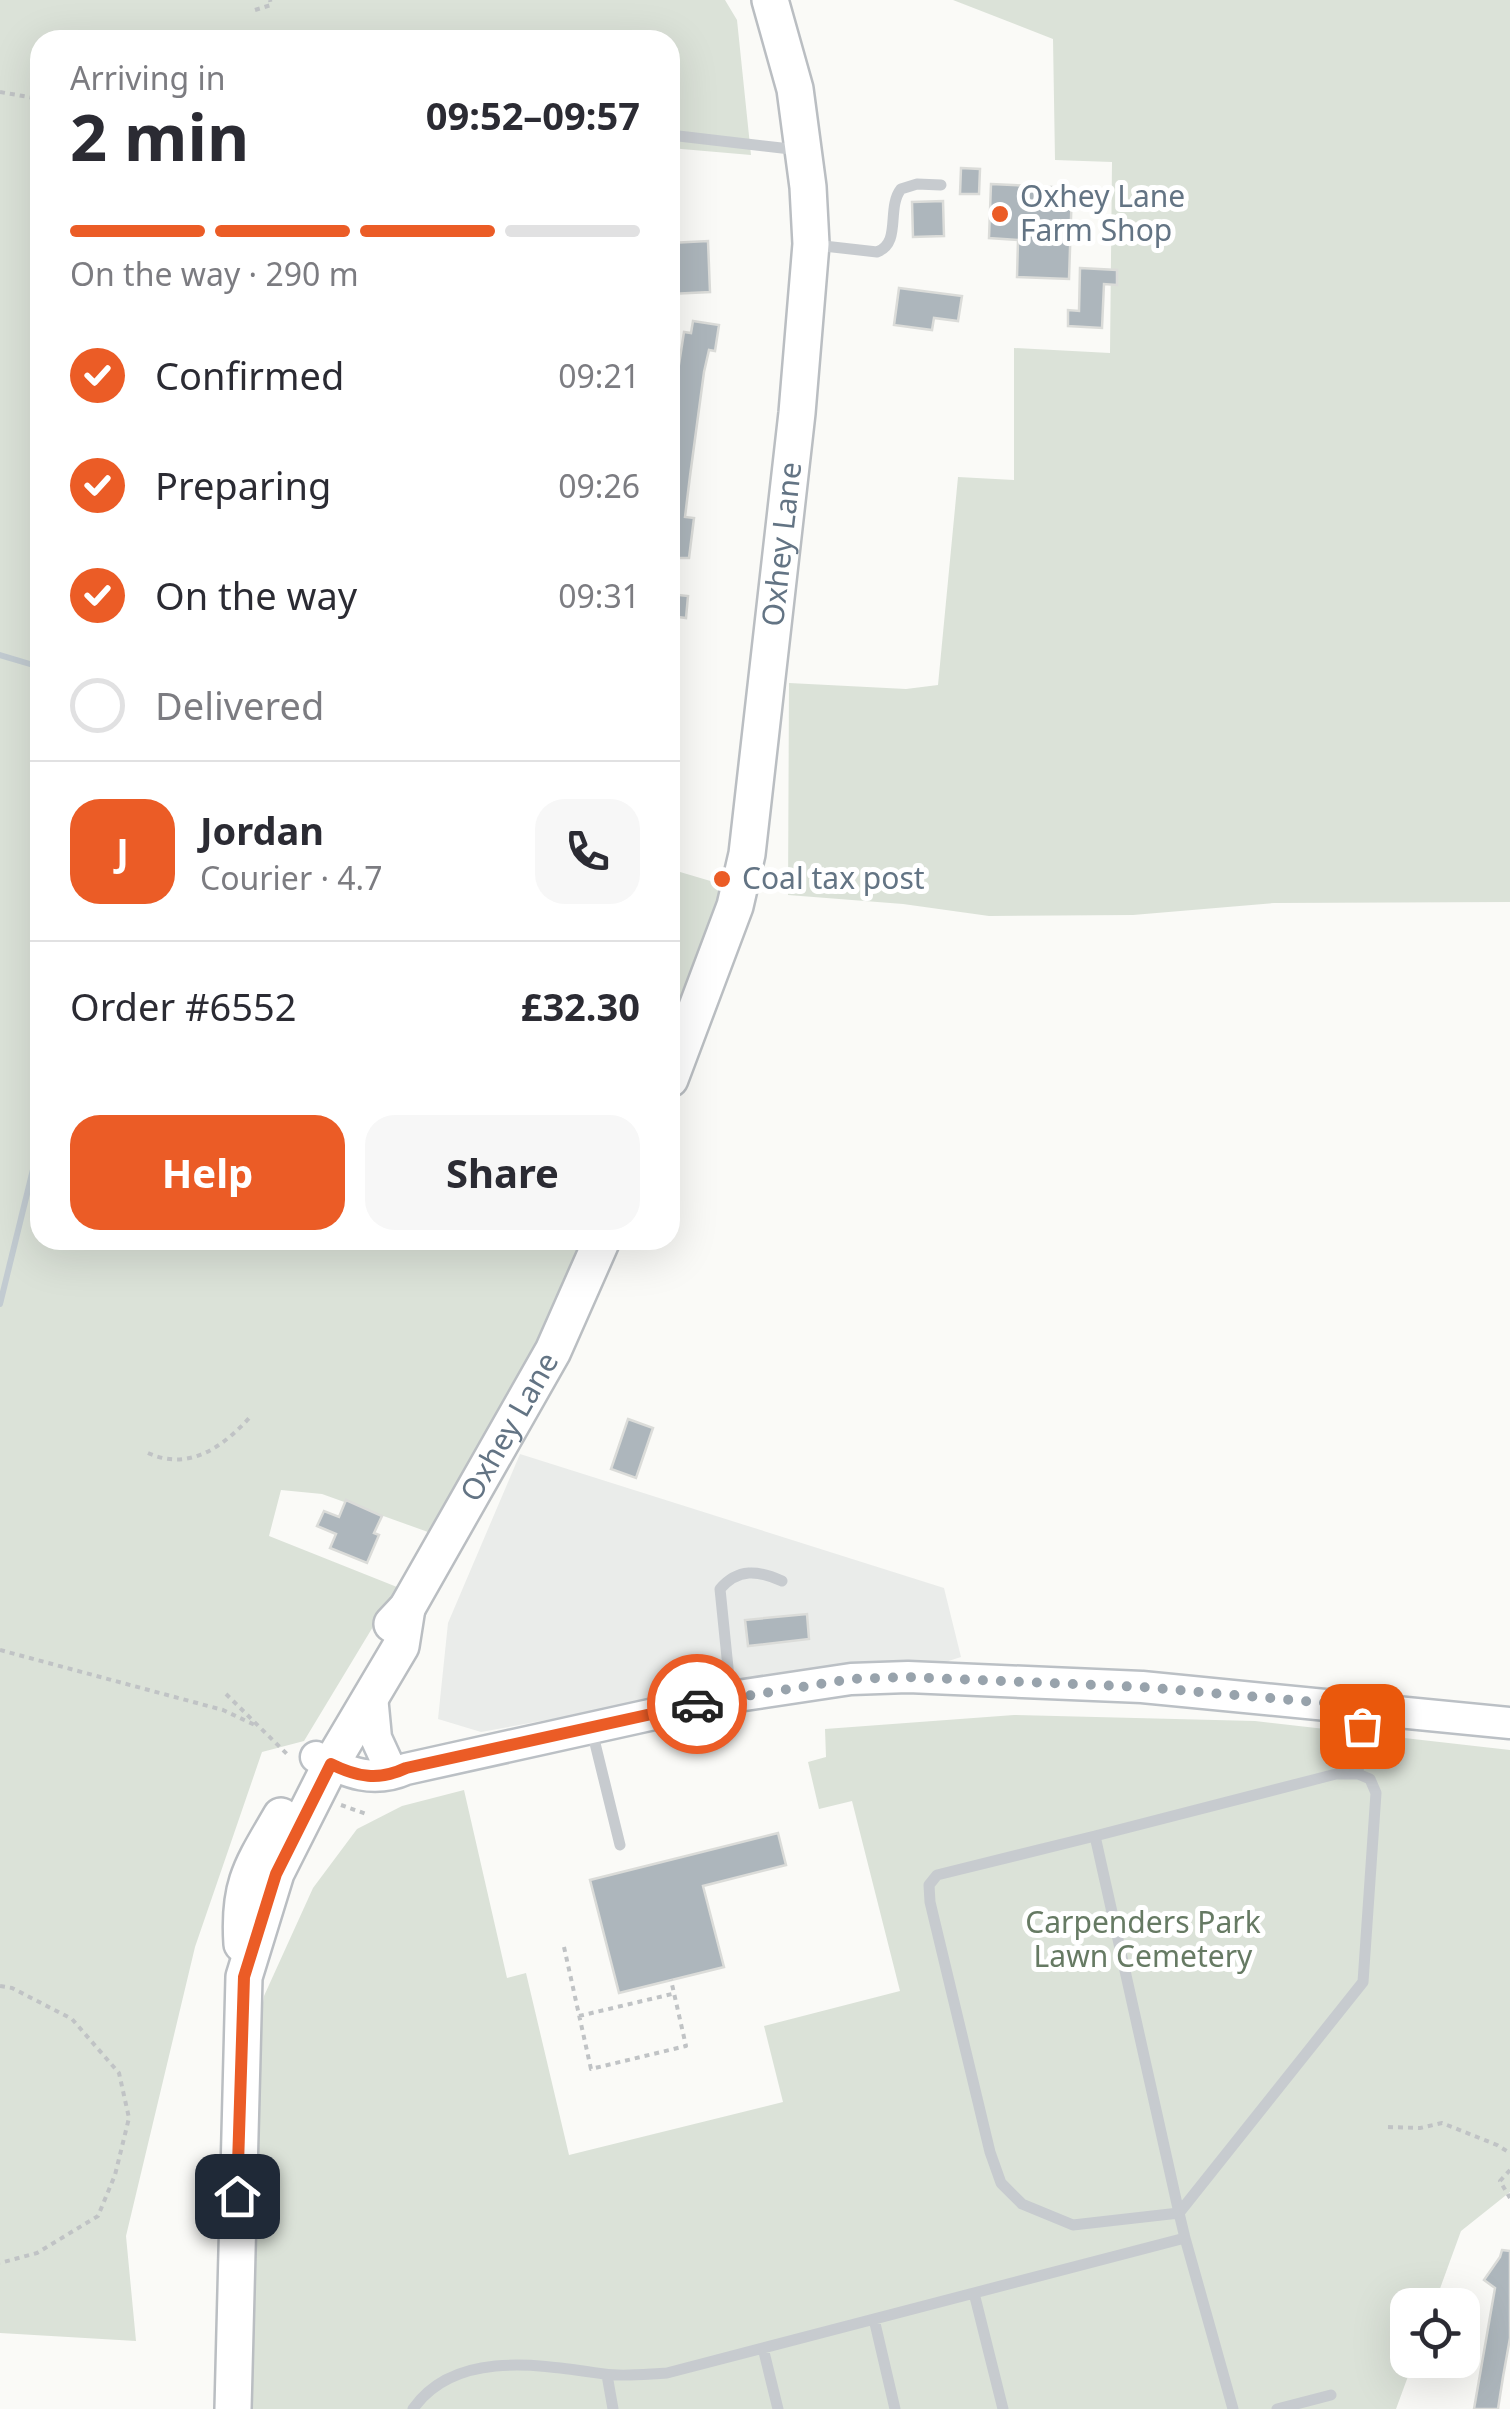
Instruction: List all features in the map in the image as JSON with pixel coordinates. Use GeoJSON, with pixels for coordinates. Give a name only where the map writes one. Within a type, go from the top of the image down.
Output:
{"type":"FeatureCollection","features":[{"type":"Feature","properties":{"kind":"main road","name":"Oxhey Lane"},"geometry":{"type":"LineString","coordinates":[[680,1052],[735,906],[747,854],[798,394],[810,244],[795,89],[770,0]]}},
{"type":"Feature","properties":{"kind":"main road","name":"Oxhey Lane"},"geometry":{"type":"LineString","coordinates":[[233,2409],[244,1977],[276,1874],[322,1754],[382,1635],[407,1608],[553,1351],[598,1250]]}},
{"type":"Feature","properties":{"kind":"main road","name":"Oxhey Lane"},"geometry":{"type":"LineString","coordinates":[[322,1754],[372,1696],[401,1646],[407,1608]]}},
{"type":"Feature","properties":{"kind":"main road"},"geometry":{"type":"LineString","coordinates":[[322,1754],[397,1765],[731,1697],[851,1679],[990,1678],[1362,1706],[1510,1723]]}},
{"type":"Feature","properties":{"kind":"main road"},"geometry":{"type":"LineString","coordinates":[[372,1696],[373,1722],[397,1765]]}},
{"type":"Feature","properties":{"kind":"lane"},"geometry":{"type":"LineString","coordinates":[[680,136],[803,150]]}},
{"type":"Feature","properties":{"kind":"lane"},"geometry":{"type":"LineString","coordinates":[[810,244],[877,252],[886,249],[891,240],[892,202],[901,189],[916,184],[941,185]]}},
{"type":"Feature","properties":{"kind":"lane"},"geometry":{"type":"LineString","coordinates":[[731,1697],[720,1589],[735,1575],[752,1572],[782,1580]]}},
{"type":"Feature","properties":{"kind":"lane"},"geometry":{"type":"LineString","coordinates":[[1358,1774],[1362,1706]]}},
{"type":"Feature","properties":{"kind":"lane"},"geometry":{"type":"LineString","coordinates":[[591,1726],[620,1845]]}},
{"type":"Feature","properties":{"kind":"lane"},"geometry":{"type":"LineString","coordinates":[[1336,1774],[1358,1774],[1370,1779],[1376,1793],[1362,1982],[1179,2213],[1072,2225],[1022,2204],[1002,2183],[990,2152],[930,1902],[929,1884],[937,1875],[1095,1836],[1336,1774]]}},
{"type":"Feature","properties":{"kind":"lane"},"geometry":{"type":"LineString","coordinates":[[1095,1836],[1185,2238],[1233,2409]]}},
{"type":"Feature","properties":{"kind":"lane"},"geometry":{"type":"LineString","coordinates":[[412,2409],[424,2393],[456,2373],[537,2364],[607,2374],[667,2373],[1185,2238]]}},
{"type":"Feature","properties":{"kind":"lane"},"geometry":{"type":"LineString","coordinates":[[974,2293],[1003,2409]]}},
{"type":"Feature","properties":{"kind":"lane"},"geometry":{"type":"LineString","coordinates":[[874,2319],[895,2409]]}},
{"type":"Feature","properties":{"kind":"lane"},"geometry":{"type":"LineString","coordinates":[[763,2348],[778,2409]]}},
{"type":"Feature","properties":{"kind":"lane"},"geometry":{"type":"LineString","coordinates":[[607,2374],[613,2409]]}},
{"type":"Feature","properties":{"kind":"lane"},"geometry":{"type":"LineString","coordinates":[[1276,2409],[1332,2395]]}},
{"type":"Feature","properties":{"kind":"path"},"geometry":{"type":"LineString","coordinates":[[255,10],[271,6],[270,0]]}},
{"type":"Feature","properties":{"kind":"path"},"geometry":{"type":"LineString","coordinates":[[0,92],[30,97]]}},
{"type":"Feature","properties":{"kind":"path"},"geometry":{"type":"LineString","coordinates":[[148,1453],[164,1460],[192,1460],[232,1436],[252,1415]]}},
{"type":"Feature","properties":{"kind":"path"},"geometry":{"type":"LineString","coordinates":[[0,1650],[223,1710],[322,1754]]}},
{"type":"Feature","properties":{"kind":"path"},"geometry":{"type":"LineString","coordinates":[[226,1694],[255,1725]]}},
{"type":"Feature","properties":{"kind":"path"},"geometry":{"type":"LineString","coordinates":[[332,1802],[369,1815]]}},
{"type":"Feature","properties":{"kind":"path"},"geometry":{"type":"LineString","coordinates":[[564,1947],[591,2069],[686,2046],[671,1980]]}},
{"type":"Feature","properties":{"kind":"path"},"geometry":{"type":"LineString","coordinates":[[0,1986],[12,1988],[72,2019],[119,2072],[129,2118],[115,2175],[98,2216],[37,2253],[0,2263]]}},
{"type":"Feature","properties":{"kind":"path"},"geometry":{"type":"LineString","coordinates":[[579,2016],[674,1994]]}},
{"type":"Feature","properties":{"kind":"path"},"geometry":{"type":"LineString","coordinates":[[1388,2127],[1442,2124],[1510,2153]]}},
{"type":"Feature","properties":{"kind":"path"},"geometry":{"type":"LineString","coordinates":[[1510,2170],[1500,2181],[1510,2198]]}},
{"type":"Feature","properties":{"kind":"shaded area"},"geometry":{"type":"Polygon","coordinates":[[[520,1454],[944,1588],[961,1657],[933,1666],[730,1687],[481,1732],[438,1719],[448,1623],[520,1454]]]}},
{"type":"Feature","properties":{"kind":"green space"},"geometry":{"type":"Polygon","coordinates":[[[0,0],[725,0],[737,20],[751,155],[680,149],[680,30],[30,30],[30,1250],[589,1250],[569,1300],[428,1532],[322,1494],[281,1490],[269,1536],[397,1587],[304,1741],[262,1752],[195,1947],[126,2236],[136,2341],[0,2333],[0,0]]]}},
{"type":"Feature","properties":{"kind":"green space"},"geometry":{"type":"Polygon","coordinates":[[[953,0],[1510,0],[1510,902],[1274,903],[1133,915],[989,916],[788,895],[789,683],[906,689],[938,685],[958,477],[1014,480],[1014,348],[1110,353],[1112,162],[1055,160],[1053,39],[953,0]]]}},
{"type":"Feature","properties":{"kind":"green space"},"geometry":{"type":"Polygon","coordinates":[[[680,872],[734,888],[680,1024],[680,872]]]}},
{"type":"Feature","properties":{"kind":"green space","name":"Carpenders Park Lawn Cemetery"},"geometry":{"type":"Polygon","coordinates":[[[1014,1715],[1255,1721],[1510,1750],[1510,2192],[1461,2231],[1440,2288],[1390,2288],[1390,2378],[1407,2378],[1396,2409],[246,2409],[254,2065],[264,1996],[313,1888],[357,1829],[402,1806],[464,1790],[507,1978],[526,1973],[569,2155],[783,2102],[764,2026],[900,1991],[852,1801],[819,1809],[808,1762],[826,1757],[825,1729],[1014,1715]]]}},
{"type":"Feature","properties":{"kind":"building"},"geometry":{"type":"Polygon","coordinates":[[[961,168],[980,169],[979,194],[960,194],[961,168]]]}},
{"type":"Feature","properties":{"kind":"building"},"geometry":{"type":"Polygon","coordinates":[[[991,184],[1072,188],[1069,279],[1017,277],[1018,240],[989,238],[991,184]]]}},
{"type":"Feature","properties":{"kind":"building"},"geometry":{"type":"Polygon","coordinates":[[[943,201],[944,236],[913,237],[912,202],[943,201]]]}},
{"type":"Feature","properties":{"kind":"building"},"geometry":{"type":"Polygon","coordinates":[[[708,241],[710,292],[680,294],[680,242],[708,241]]]}},
{"type":"Feature","properties":{"kind":"building"},"geometry":{"type":"Polygon","coordinates":[[[1080,268],[1117,270],[1117,285],[1104,284],[1102,328],[1068,326],[1068,310],[1079,311],[1080,268]]]}},
{"type":"Feature","properties":{"kind":"building"},"geometry":{"type":"Polygon","coordinates":[[[899,288],[962,296],[958,321],[934,318],[932,330],[894,325],[899,288]]]}},
{"type":"Feature","properties":{"kind":"building"},"geometry":{"type":"Polygon","coordinates":[[[693,321],[719,325],[715,351],[709,350],[704,372],[690,476],[685,517],[694,518],[689,558],[680,558],[680,358],[684,332],[691,333],[693,321]]]}},
{"type":"Feature","properties":{"kind":"building"},"geometry":{"type":"Polygon","coordinates":[[[680,595],[688,596],[686,618],[680,617],[680,595]]]}},
{"type":"Feature","properties":{"kind":"building"},"geometry":{"type":"Polygon","coordinates":[[[628,1419],[653,1428],[636,1478],[611,1469],[628,1419]]]}},
{"type":"Feature","properties":{"kind":"building"},"geometry":{"type":"Polygon","coordinates":[[[346,1500],[382,1516],[367,1563],[330,1548],[336,1534],[317,1526],[324,1511],[339,1517],[346,1500]]]}},
{"type":"Feature","properties":{"kind":"building"},"geometry":{"type":"Polygon","coordinates":[[[807,1614],[809,1639],[748,1646],[745,1620],[807,1614]]]}},
{"type":"Feature","properties":{"kind":"building"},"geometry":{"type":"Polygon","coordinates":[[[778,1833],[786,1865],[703,1886],[724,1967],[619,1993],[590,1880],[778,1833]]]}},
{"type":"Feature","properties":{"kind":"building"},"geometry":{"type":"Polygon","coordinates":[[[1502,2250],[1510,2251],[1510,2338],[1498,2409],[1474,2409],[1495,2288],[1484,2280],[1502,2250]]]}},
{"type":"Feature","properties":{"kind":"waterway"},"geometry":{"type":"LineString","coordinates":[[0,655],[30,664]]}},
{"type":"Feature","properties":{"kind":"waterway"},"geometry":{"type":"LineString","coordinates":[[0,1304],[30,1182]]}},
{"type":"Feature","properties":{"kind":"way so far"},"geometry":{"type":"LineString","coordinates":[[697,1704],[851,1679],[990,1678],[1362,1706],[1362,1726]]}},
{"type":"Feature","properties":{"kind":"place","name":"Oxhey Lane Farm Shop"},"geometry":{"type":"Point","coordinates":[1000,214]}},
{"type":"Feature","properties":{"kind":"place","name":"Coal tax post"},"geometry":{"type":"Point","coordinates":[722,879]}},
{"type":"Feature","properties":{"kind":"route"},"geometry":{"type":"LineString","coordinates":[[237,2196],[244,1977],[276,1874],[331,1764],[362,1777],[388,1777],[406,1768],[697,1704]]}}]}
